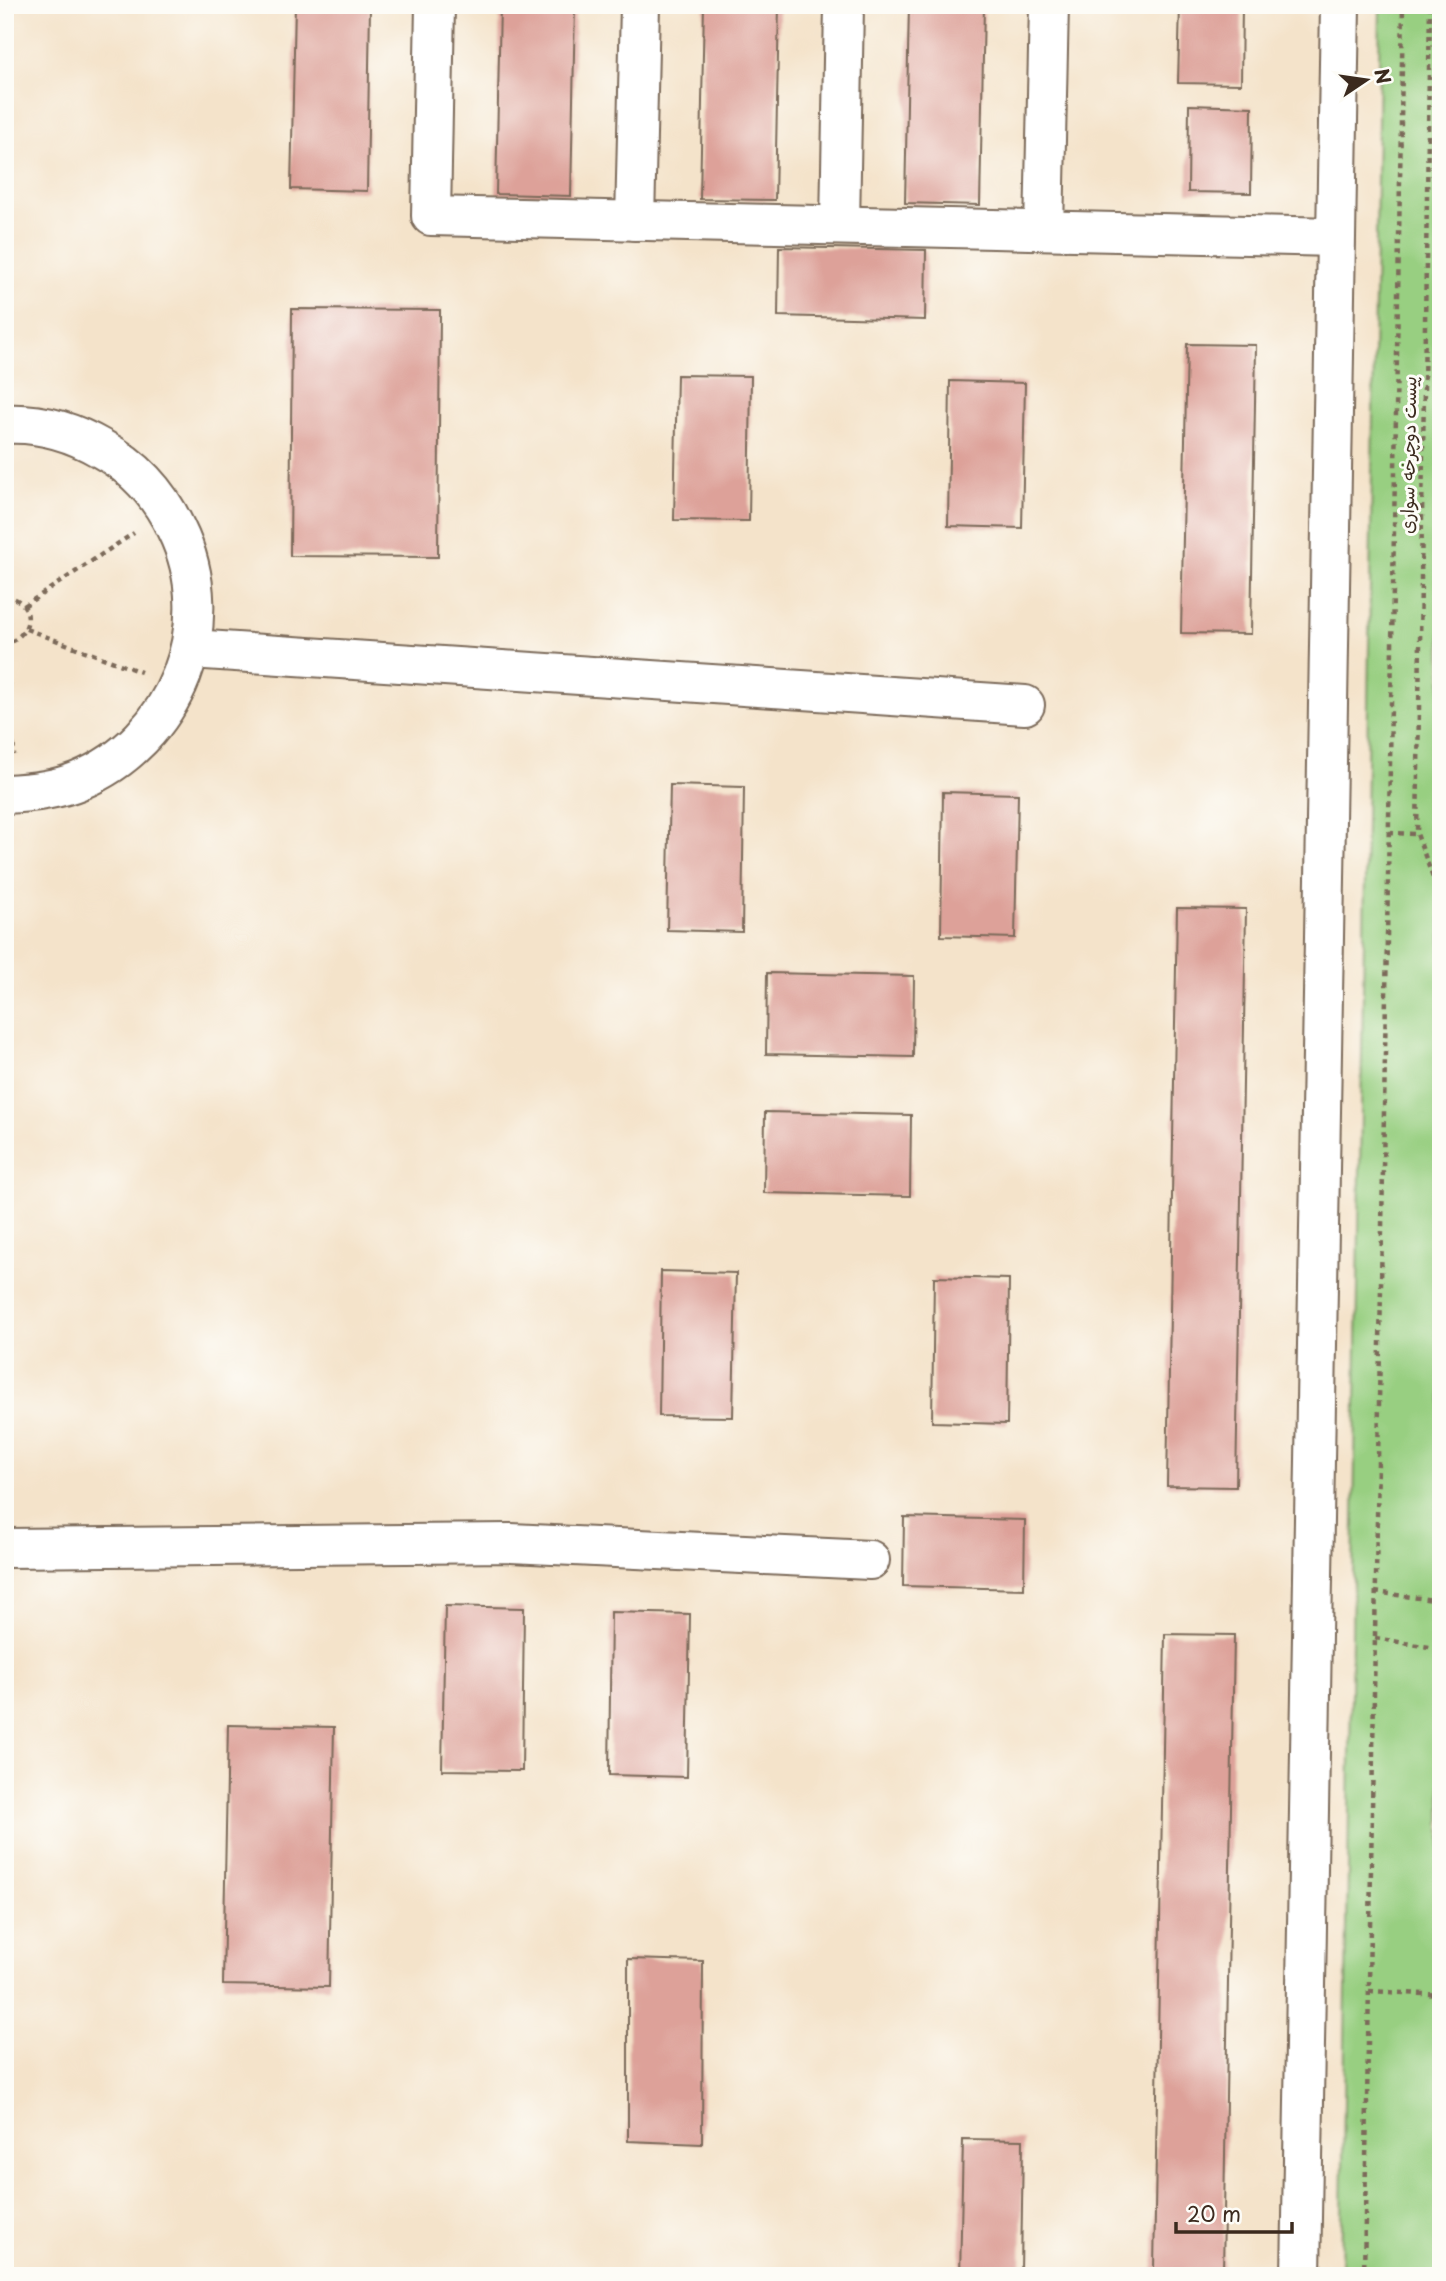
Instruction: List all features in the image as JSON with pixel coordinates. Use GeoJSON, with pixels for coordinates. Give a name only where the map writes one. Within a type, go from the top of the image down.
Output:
{"type":"FeatureCollection","features":[{"type":"Feature","properties":{"kind":"lane"},"geometry":{"type":"LineString","coordinates":[[435,5],[431,216],[1335,237]]}},
{"type":"Feature","properties":{"kind":"lane"},"geometry":{"type":"LineString","coordinates":[[635,221],[640,5]]}},
{"type":"Feature","properties":{"kind":"lane"},"geometry":{"type":"LineString","coordinates":[[839,225],[844,5]]}},
{"type":"Feature","properties":{"kind":"lane"},"geometry":{"type":"LineString","coordinates":[[1044,230],[1049,5]]}},
{"type":"Feature","properties":{"kind":"lane"},"geometry":{"type":"LineString","coordinates":[[1301,2276],[1339,5]]}},
{"type":"Feature","properties":{"kind":"lane"},"geometry":{"type":"LineString","coordinates":[[5,424],[51,428],[85,439],[117,457],[144,481],[168,511],[183,542],[193,577],[195,613],[191,649],[178,685],[162,715],[138,743],[110,765],[78,782],[43,791],[11,793]]}},
{"type":"Feature","properties":{"kind":"lane"},"geometry":{"type":"LineString","coordinates":[[191,649],[1025,705]]}},
{"type":"Feature","properties":{"kind":"lane"},"geometry":{"type":"LineString","coordinates":[[5,1548],[511,1543],[870,1560]]}},
{"type":"Feature","properties":{"kind":"path"},"geometry":{"type":"LineString","coordinates":[[1364,2276],[1403,5]]}},
{"type":"Feature","properties":{"kind":"path","name":"پیست دوچرخه سواری"},"geometry":{"type":"LineString","coordinates":[[1430,5],[1417,834],[1441,900]]}},
{"type":"Feature","properties":{"kind":"path"},"geometry":{"type":"LineString","coordinates":[[24,606],[168,511]]}},
{"type":"Feature","properties":{"kind":"path"},"geometry":{"type":"LineString","coordinates":[[5,596],[14,597],[24,606],[28,617],[26,629],[18,639],[5,644],[11,793]]}},
{"type":"Feature","properties":{"kind":"path"},"geometry":{"type":"LineString","coordinates":[[26,629],[178,685]]}},
{"type":"Feature","properties":{"kind":"path"},"geometry":{"type":"LineString","coordinates":[[1389,833],[1417,834]]}},
{"type":"Feature","properties":{"kind":"path"},"geometry":{"type":"LineString","coordinates":[[1375,1592],[1441,1601]]}},
{"type":"Feature","properties":{"kind":"path"},"geometry":{"type":"LineString","coordinates":[[1375,1639],[1441,1649]]}},
{"type":"Feature","properties":{"kind":"path"},"geometry":{"type":"LineString","coordinates":[[1369,1991],[1441,1995]]}},
{"type":"Feature","properties":{"kind":"green space"},"geometry":{"type":"Polygon","coordinates":[[[1380,5],[1441,5],[1441,2276],[1341,2276],[1380,5]]]}},
{"type":"Feature","properties":{"kind":"building"},"geometry":{"type":"Polygon","coordinates":[[[295,5],[370,5],[367,191],[291,189],[295,5]]]}},
{"type":"Feature","properties":{"kind":"building"},"geometry":{"type":"Polygon","coordinates":[[[500,5],[575,5],[571,196],[496,194],[500,5]]]}},
{"type":"Feature","properties":{"kind":"building"},"geometry":{"type":"Polygon","coordinates":[[[704,5],[779,5],[775,200],[700,199],[704,5]]]}},
{"type":"Feature","properties":{"kind":"building"},"geometry":{"type":"Polygon","coordinates":[[[909,5],[984,5],[980,205],[905,203],[909,5]]]}},
{"type":"Feature","properties":{"kind":"building"},"geometry":{"type":"Polygon","coordinates":[[[1180,5],[1242,5],[1241,84],[1178,83],[1180,5]]]}},
{"type":"Feature","properties":{"kind":"building"},"geometry":{"type":"Polygon","coordinates":[[[1189,105],[1252,107],[1251,193],[1188,192],[1189,105]]]}},
{"type":"Feature","properties":{"kind":"building"},"geometry":{"type":"Polygon","coordinates":[[[779,247],[926,250],[925,320],[778,316],[779,247]]]}},
{"type":"Feature","properties":{"kind":"building"},"geometry":{"type":"Polygon","coordinates":[[[292,309],[440,310],[438,557],[290,556],[292,309]]]}},
{"type":"Feature","properties":{"kind":"building"},"geometry":{"type":"Polygon","coordinates":[[[1187,344],[1256,345],[1251,634],[1181,633],[1187,344]]]}},
{"type":"Feature","properties":{"kind":"building"},"geometry":{"type":"Polygon","coordinates":[[[677,375],[751,376],[749,521],[674,520],[677,375]]]}},
{"type":"Feature","properties":{"kind":"building"},"geometry":{"type":"Polygon","coordinates":[[[950,381],[1025,383],[1022,528],[948,526],[950,381]]]}},
{"type":"Feature","properties":{"kind":"building"},"geometry":{"type":"Polygon","coordinates":[[[670,785],[744,787],[742,932],[667,930],[670,785]]]}},
{"type":"Feature","properties":{"kind":"building"},"geometry":{"type":"Polygon","coordinates":[[[943,792],[1018,794],[1015,938],[941,936],[943,792]]]}},
{"type":"Feature","properties":{"kind":"building"},"geometry":{"type":"Polygon","coordinates":[[[1177,908],[1246,909],[1236,1487],[1167,1486],[1177,908]]]}},
{"type":"Feature","properties":{"kind":"building"},"geometry":{"type":"Polygon","coordinates":[[[767,973],[914,976],[913,1057],[766,1054],[767,973]]]}},
{"type":"Feature","properties":{"kind":"building"},"geometry":{"type":"Polygon","coordinates":[[[765,1112],[911,1115],[910,1196],[764,1193],[765,1112]]]}},
{"type":"Feature","properties":{"kind":"building"},"geometry":{"type":"Polygon","coordinates":[[[661,1271],[736,1273],[733,1417],[659,1416],[661,1271]]]}},
{"type":"Feature","properties":{"kind":"building"},"geometry":{"type":"Polygon","coordinates":[[[934,1277],[1009,1279],[1007,1424],[932,1422],[934,1277]]]}},
{"type":"Feature","properties":{"kind":"building"},"geometry":{"type":"Polygon","coordinates":[[[904,1517],[1025,1520],[1024,1589],[903,1586],[904,1517]]]}},
{"type":"Feature","properties":{"kind":"building"},"geometry":{"type":"Polygon","coordinates":[[[445,1606],[524,1608],[522,1771],[442,1770],[445,1606]]]}},
{"type":"Feature","properties":{"kind":"building"},"geometry":{"type":"Polygon","coordinates":[[[611,1612],[690,1614],[687,1777],[609,1775],[611,1612]]]}},
{"type":"Feature","properties":{"kind":"building"},"geometry":{"type":"Polygon","coordinates":[[[1165,1634],[1234,1635],[1223,2271],[1154,2270],[1165,1634]]]}},
{"type":"Feature","properties":{"kind":"building"},"geometry":{"type":"Polygon","coordinates":[[[228,1725],[334,1727],[329,1987],[223,1985],[228,1725]]]}},
{"type":"Feature","properties":{"kind":"building"},"geometry":{"type":"Polygon","coordinates":[[[628,1959],[703,1961],[702,2144],[628,2141],[628,1959]]]}},
{"type":"Feature","properties":{"kind":"building"},"geometry":{"type":"Polygon","coordinates":[[[963,2139],[1023,2140],[1021,2271],[1047,2271],[1047,2276],[960,2276],[963,2139]]]}}]}
